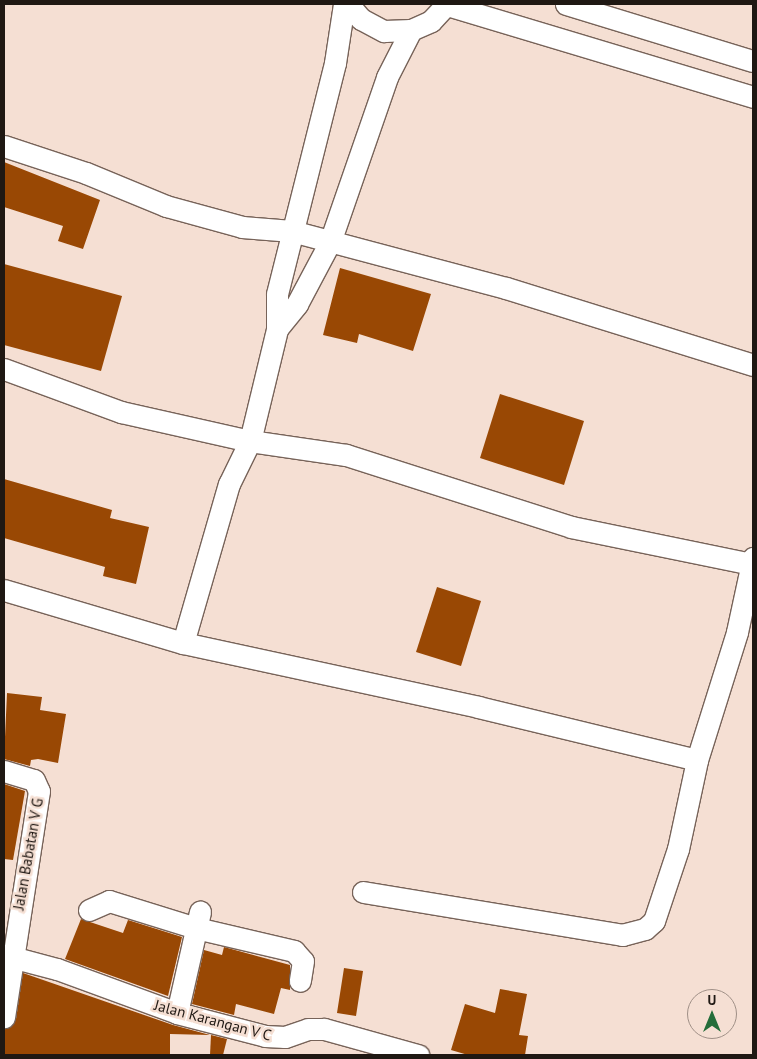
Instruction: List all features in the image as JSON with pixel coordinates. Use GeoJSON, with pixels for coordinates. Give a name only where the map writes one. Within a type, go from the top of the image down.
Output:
{"type":"FeatureCollection","features":[{"type":"Feature","properties":{"kind":"street"},"geometry":{"type":"LineString","coordinates":[[183,643],[229,484],[250,441],[277,329],[277,294],[335,63],[344,4]]}},
{"type":"Feature","properties":{"kind":"street"},"geometry":{"type":"LineString","coordinates":[[348,4],[361,20],[384,31],[410,30],[431,21],[447,4],[753,97]]}},
{"type":"Feature","properties":{"kind":"street"},"geometry":{"type":"LineString","coordinates":[[566,4],[753,61]]}},
{"type":"Feature","properties":{"kind":"street"},"geometry":{"type":"LineString","coordinates":[[277,329],[298,304],[330,242],[387,77],[410,30]]}},
{"type":"Feature","properties":{"kind":"street"},"geometry":{"type":"LineString","coordinates":[[4,146],[86,173],[166,206],[242,227],[292,231],[506,288],[753,365]]}},
{"type":"Feature","properties":{"kind":"street"},"geometry":{"type":"LineString","coordinates":[[4,370],[121,412],[250,441],[346,455],[571,527],[753,561],[737,632],[697,760],[660,910],[645,929],[622,935],[363,892]]}},
{"type":"Feature","properties":{"kind":"street"},"geometry":{"type":"LineString","coordinates":[[4,590],[183,643],[478,707],[697,760]]}},
{"type":"Feature","properties":{"kind":"street","name":"Jalan Babatan V G"},"geometry":{"type":"LineString","coordinates":[[4,771],[36,782],[38,796],[7,956],[4,1017]]}},
{"type":"Feature","properties":{"kind":"street"},"geometry":{"type":"LineString","coordinates":[[89,910],[109,901],[198,920],[297,953],[304,961],[300,981]]}},
{"type":"Feature","properties":{"kind":"street"},"geometry":{"type":"LineString","coordinates":[[177,1013],[198,920]]}},
{"type":"Feature","properties":{"kind":"street","name":"Jalan Karangan V C"},"geometry":{"type":"LineString","coordinates":[[7,956],[57,969],[177,1013],[278,1038],[324,1029],[418,1055]]}},
{"type":"Feature","properties":{"kind":"building"},"geometry":{"type":"Polygon","coordinates":[[[4,162],[100,200],[83,249],[58,241],[63,226],[4,207],[4,162]]]}},
{"type":"Feature","properties":{"kind":"building"},"geometry":{"type":"Polygon","coordinates":[[[4,264],[122,296],[101,371],[4,345],[4,264]]]}},
{"type":"Feature","properties":{"kind":"building"},"geometry":{"type":"Polygon","coordinates":[[[340,268],[431,294],[413,351],[359,334],[357,343],[323,335],[340,268]]]}},
{"type":"Feature","properties":{"kind":"building"},"geometry":{"type":"Polygon","coordinates":[[[500,394],[584,421],[564,485],[480,458],[500,394]]]}},
{"type":"Feature","properties":{"kind":"building"},"geometry":{"type":"Polygon","coordinates":[[[4,479],[112,510],[110,518],[149,527],[136,584],[103,576],[105,567],[4,538],[4,479]]]}},
{"type":"Feature","properties":{"kind":"building"},"geometry":{"type":"Polygon","coordinates":[[[437,587],[481,601],[461,666],[416,652],[437,587]]]}},
{"type":"Feature","properties":{"kind":"building"},"geometry":{"type":"Polygon","coordinates":[[[7,693],[42,697],[40,710],[66,714],[58,763],[38,759],[31,760],[30,766],[4,759],[7,693]]]}},
{"type":"Feature","properties":{"kind":"building"},"geometry":{"type":"Polygon","coordinates":[[[4,784],[25,791],[13,860],[4,859],[4,784]]]}},
{"type":"Feature","properties":{"kind":"building"},"geometry":{"type":"Polygon","coordinates":[[[81,919],[123,933],[128,920],[182,937],[168,996],[65,959],[81,919]]]}},
{"type":"Feature","properties":{"kind":"building"},"geometry":{"type":"Polygon","coordinates":[[[224,947],[290,965],[290,990],[281,988],[274,1014],[236,1004],[234,1015],[192,1004],[204,950],[222,955],[224,947]]]}},
{"type":"Feature","properties":{"kind":"building"},"geometry":{"type":"Polygon","coordinates":[[[344,968],[363,971],[356,1016],[337,1013],[344,968]]]}},
{"type":"Feature","properties":{"kind":"building"},"geometry":{"type":"Polygon","coordinates":[[[23,973],[173,1025],[210,1035],[170,1034],[170,1055],[4,1055],[4,1029],[16,1019],[23,973]]]}},
{"type":"Feature","properties":{"kind":"building"},"geometry":{"type":"Polygon","coordinates":[[[500,989],[527,994],[519,1035],[528,1036],[525,1055],[468,1055],[451,1050],[465,1004],[495,1013],[500,989]]]}},
{"type":"Feature","properties":{"kind":"building"},"geometry":{"type":"Polygon","coordinates":[[[211,1035],[227,1039],[223,1055],[210,1055],[211,1035]]]}}]}
